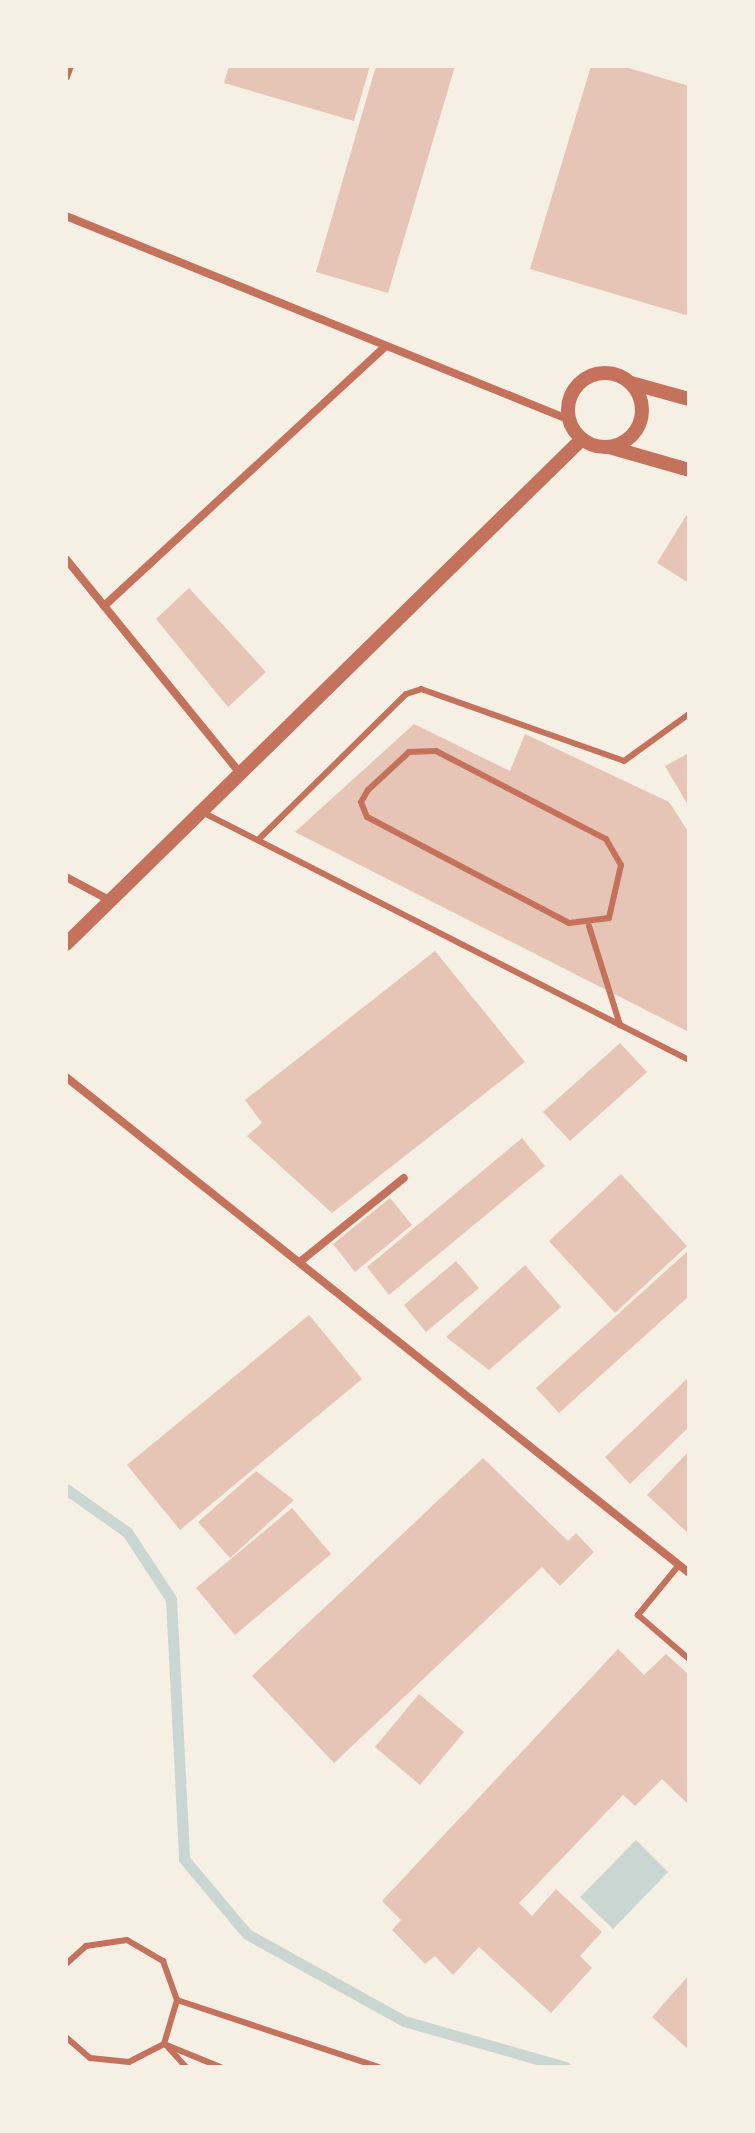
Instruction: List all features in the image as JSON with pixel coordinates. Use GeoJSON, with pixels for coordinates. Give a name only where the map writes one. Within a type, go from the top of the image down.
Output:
{"type":"FeatureCollection","features":[{"type":"Feature","properties":{"kind":"street"},"geometry":{"type":"LineString","coordinates":[[66,77],[70,66]]}},
{"type":"Feature","properties":{"kind":"street"},"geometry":{"type":"LineString","coordinates":[[66,216],[570,420]]}},
{"type":"Feature","properties":{"kind":"street"},"geometry":{"type":"LineString","coordinates":[[104,606],[385,347]]}},
{"type":"Feature","properties":{"kind":"street"},"geometry":{"type":"LineString","coordinates":[[689,399],[630,383],[611,373],[582,381],[570,398],[570,420],[582,439],[689,470]]}},
{"type":"Feature","properties":{"kind":"street"},"geometry":{"type":"LineString","coordinates":[[606,446],[637,427],[641,400],[630,383]]}},
{"type":"Feature","properties":{"kind":"street"},"geometry":{"type":"LineString","coordinates":[[66,944],[582,439]]}},
{"type":"Feature","properties":{"kind":"street"},"geometry":{"type":"LineString","coordinates":[[66,559],[242,774]]}},
{"type":"Feature","properties":{"kind":"street"},"geometry":{"type":"LineString","coordinates":[[66,877],[111,901]]}},
{"type":"Feature","properties":{"kind":"street"},"geometry":{"type":"LineString","coordinates":[[66,1077],[301,1261],[689,1573]]}},
{"type":"Feature","properties":{"kind":"street"},"geometry":{"type":"LineString","coordinates":[[301,1261],[404,1178]]}},
{"type":"Feature","properties":{"kind":"lane"},"geometry":{"type":"LineString","coordinates":[[260,838],[406,694],[421,689],[624,761],[689,714]]}},
{"type":"Feature","properties":{"kind":"lane"},"geometry":{"type":"LineString","coordinates":[[424,749],[606,839],[618,850],[621,883],[609,918],[589,926],[569,923],[379,827],[361,802],[368,790],[409,752],[424,749]]}},
{"type":"Feature","properties":{"kind":"lane"},"geometry":{"type":"LineString","coordinates":[[202,812],[260,838],[689,1060]]}},
{"type":"Feature","properties":{"kind":"lane"},"geometry":{"type":"LineString","coordinates":[[589,926],[620,1025]]}},
{"type":"Feature","properties":{"kind":"lane"},"geometry":{"type":"LineString","coordinates":[[679,1565],[638,1615],[689,1659]]}},
{"type":"Feature","properties":{"kind":"lane"},"geometry":{"type":"LineString","coordinates":[[66,2037],[90,2058],[129,2062],[164,2044],[177,2000],[174,1980],[148,1947],[106,1939],[67,1959]]}},
{"type":"Feature","properties":{"kind":"lane"},"geometry":{"type":"LineString","coordinates":[[177,2000],[378,2067]]}},
{"type":"Feature","properties":{"kind":"lane"},"geometry":{"type":"LineString","coordinates":[[164,2044],[186,2067]]}},
{"type":"Feature","properties":{"kind":"lane"},"geometry":{"type":"LineString","coordinates":[[164,2044],[220,2067]]}},
{"type":"Feature","properties":{"kind":"lane"},"geometry":{"type":"LineString","coordinates":[[86,2067],[90,2058]]}},
{"type":"Feature","properties":{"kind":"shaded area"},"geometry":{"type":"Polygon","coordinates":[[[636,1840],[668,1872],[613,1929],[580,1897],[636,1840]]]}},
{"type":"Feature","properties":{"kind":"building"},"geometry":{"type":"Polygon","coordinates":[[[229,66],[370,66],[354,121],[224,83],[229,66]]]}},
{"type":"Feature","properties":{"kind":"building"},"geometry":{"type":"Polygon","coordinates":[[[376,66],[455,66],[388,293],[316,272],[376,66]]]}},
{"type":"Feature","properties":{"kind":"building"},"geometry":{"type":"Polygon","coordinates":[[[591,66],[622,66],[689,86],[689,316],[530,269],[591,66]]]}},
{"type":"Feature","properties":{"kind":"building"},"geometry":{"type":"Polygon","coordinates":[[[689,511],[689,583],[657,563],[689,511]]]}},
{"type":"Feature","properties":{"kind":"building"},"geometry":{"type":"Polygon","coordinates":[[[189,588],[266,672],[228,707],[156,619],[189,588]]]}},
{"type":"Feature","properties":{"kind":"building"},"geometry":{"type":"Polygon","coordinates":[[[414,724],[510,771],[525,734],[669,802],[689,833],[689,1032],[295,832],[414,724]]]}},
{"type":"Feature","properties":{"kind":"building"},"geometry":{"type":"Polygon","coordinates":[[[689,753],[689,807],[665,766],[689,753]]]}},
{"type":"Feature","properties":{"kind":"building"},"geometry":{"type":"Polygon","coordinates":[[[435,951],[525,1062],[332,1213],[247,1136],[262,1123],[245,1100],[435,951]]]}},
{"type":"Feature","properties":{"kind":"building"},"geometry":{"type":"Polygon","coordinates":[[[620,1043],[647,1072],[570,1141],[543,1112],[620,1043]]]}},
{"type":"Feature","properties":{"kind":"building"},"geometry":{"type":"Polygon","coordinates":[[[522,1138],[545,1166],[389,1295],[367,1267],[522,1138]]]}},
{"type":"Feature","properties":{"kind":"building"},"geometry":{"type":"Polygon","coordinates":[[[621,1174],[687,1246],[615,1313],[549,1241],[621,1174]]]}},
{"type":"Feature","properties":{"kind":"building"},"geometry":{"type":"Polygon","coordinates":[[[390,1198],[412,1225],[355,1272],[333,1244],[390,1198]]]}},
{"type":"Feature","properties":{"kind":"building"},"geometry":{"type":"Polygon","coordinates":[[[689,1250],[689,1296],[559,1413],[536,1388],[689,1250]]]}},
{"type":"Feature","properties":{"kind":"building"},"geometry":{"type":"Polygon","coordinates":[[[456,1261],[479,1288],[426,1332],[404,1305],[456,1261]]]}},
{"type":"Feature","properties":{"kind":"building"},"geometry":{"type":"Polygon","coordinates":[[[525,1265],[561,1307],[489,1370],[446,1337],[525,1265]]]}},
{"type":"Feature","properties":{"kind":"building"},"geometry":{"type":"Polygon","coordinates":[[[309,1315],[362,1379],[180,1530],[127,1465],[309,1315]]]}},
{"type":"Feature","properties":{"kind":"building"},"geometry":{"type":"Polygon","coordinates":[[[689,1377],[689,1427],[630,1484],[605,1457],[689,1377]]]}},
{"type":"Feature","properties":{"kind":"building"},"geometry":{"type":"Polygon","coordinates":[[[689,1451],[689,1534],[647,1495],[689,1451]]]}},
{"type":"Feature","properties":{"kind":"building"},"geometry":{"type":"Polygon","coordinates":[[[483,1458],[568,1541],[576,1533],[594,1552],[560,1586],[542,1567],[334,1763],[252,1676],[483,1458]]]}},
{"type":"Feature","properties":{"kind":"building"},"geometry":{"type":"Polygon","coordinates":[[[256,1471],[294,1500],[230,1558],[198,1522],[256,1471]]]}},
{"type":"Feature","properties":{"kind":"building"},"geometry":{"type":"Polygon","coordinates":[[[292,1508],[331,1554],[235,1635],[196,1588],[292,1508]]]}},
{"type":"Feature","properties":{"kind":"building"},"geometry":{"type":"Polygon","coordinates":[[[618,1649],[644,1675],[666,1654],[689,1675],[689,1805],[662,1779],[635,1806],[623,1795],[519,1903],[532,1916],[556,1889],[602,1932],[580,1956],[592,1968],[551,2013],[479,1947],[453,1975],[435,1956],[425,1964],[392,1930],[401,1920],[382,1901],[618,1649]]]}},
{"type":"Feature","properties":{"kind":"building"},"geometry":{"type":"Polygon","coordinates":[[[419,1694],[464,1732],[420,1785],[375,1747],[419,1694]]]}},
{"type":"Feature","properties":{"kind":"building"},"geometry":{"type":"Polygon","coordinates":[[[689,1975],[689,2050],[652,2017],[689,1975]]]}},
{"type":"Feature","properties":{"kind":"waterway"},"geometry":{"type":"LineString","coordinates":[[66,1489],[127,1532],[171,1599],[184,1859],[247,1934],[404,2021],[566,2067]]}}]}
